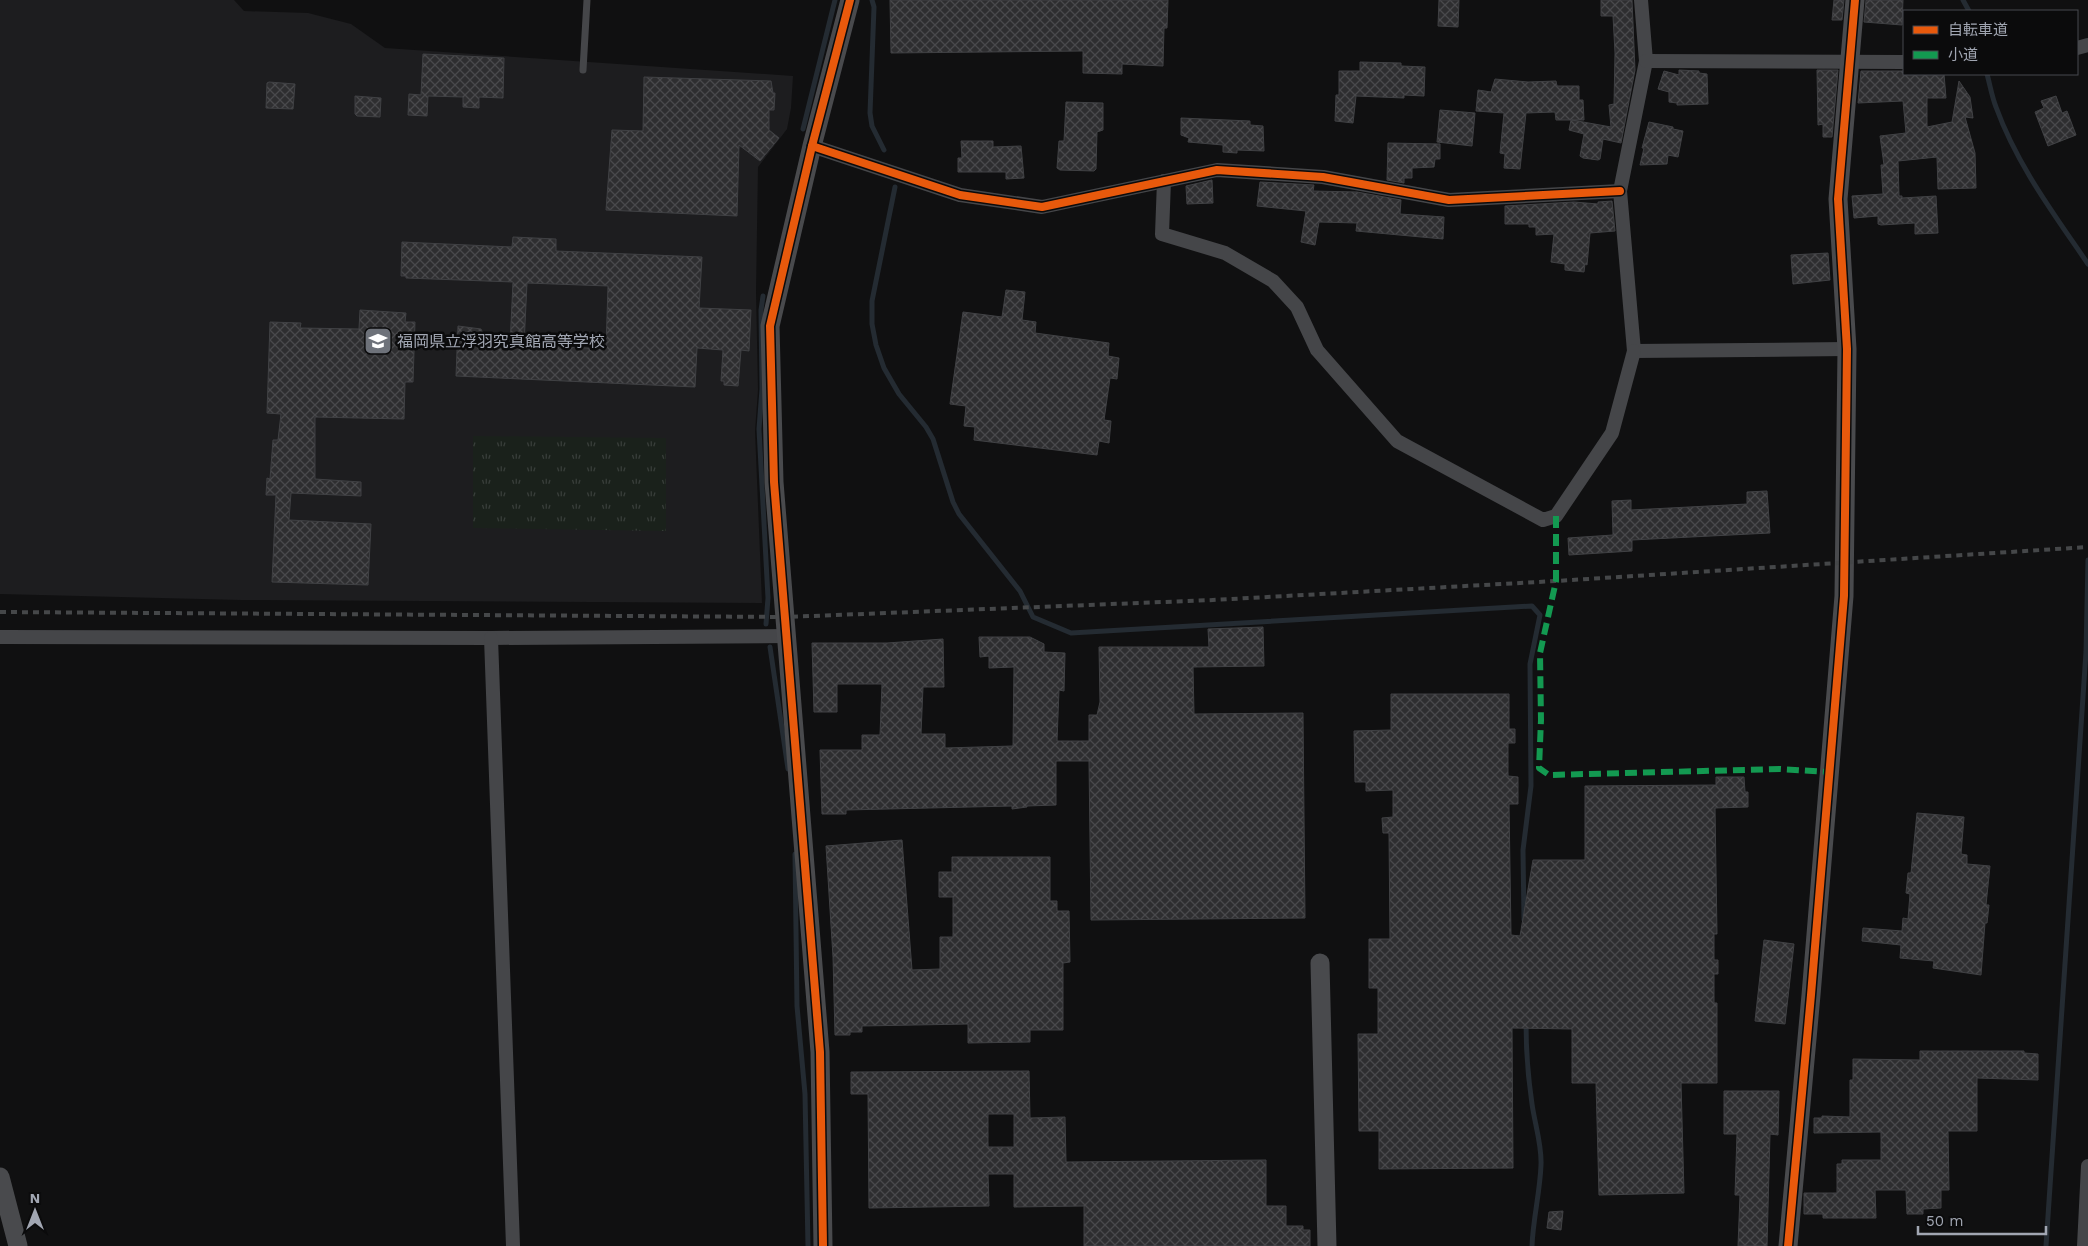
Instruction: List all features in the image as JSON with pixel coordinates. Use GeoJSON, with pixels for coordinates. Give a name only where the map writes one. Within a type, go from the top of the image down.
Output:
{"type":"FeatureCollection","features":[{"type":"Feature","properties":{"kind":"street"},"geometry":{"type":"LineString","coordinates":[[823,1246],[820,1052],[788,636],[774,482],[770,326],[812,146],[850,0]]}},
{"type":"Feature","properties":{"kind":"street"},"geometry":{"type":"LineString","coordinates":[[1164,180],[1162,234],[1225,253],[1273,281],[1297,307],[1317,350],[1397,442],[1543,520],[1556,516],[1612,433],[1634,351],[1620,191],[1646,61],[1641,0]]}},
{"type":"Feature","properties":{"kind":"street"},"geometry":{"type":"LineString","coordinates":[[1788,1246],[1844,596],[1847,350],[1838,199],[1855,0]]}},
{"type":"Feature","properties":{"kind":"street"},"geometry":{"type":"LineString","coordinates":[[1646,61],[1850,60],[1903,62]]}},
{"type":"Feature","properties":{"kind":"street"},"geometry":{"type":"LineString","coordinates":[[812,146],[960,195],[1042,207],[1217,170],[1323,176],[1450,200],[1620,191]]}},
{"type":"Feature","properties":{"kind":"street"},"geometry":{"type":"LineString","coordinates":[[1634,351],[1847,350]]}},
{"type":"Feature","properties":{"kind":"street"},"geometry":{"type":"LineString","coordinates":[[0,637],[491,638],[788,636]]}},
{"type":"Feature","properties":{"kind":"street"},"geometry":{"type":"LineString","coordinates":[[491,638],[513,1246]]}},
{"type":"Feature","properties":{"kind":"street"},"geometry":{"type":"LineString","coordinates":[[1320,963],[1327,1246]]}},
{"type":"Feature","properties":{"kind":"street"},"geometry":{"type":"LineString","coordinates":[[2084,1246],[2088,1166]]}},
{"type":"Feature","properties":{"kind":"street"},"geometry":{"type":"LineString","coordinates":[[0,1177],[18,1246]]}},
{"type":"Feature","properties":{"kind":"lane"},"geometry":{"type":"LineString","coordinates":[[583,70],[587,0]]}},
{"type":"Feature","properties":{"kind":"shaded area","name":"福岡県立浮羽究真館高等学校"},"geometry":{"type":"Polygon","coordinates":[[[0,0],[234,0],[244,11],[308,13],[351,24],[385,48],[793,76],[791,108],[787,129],[758,167],[756,292],[758,390],[755,431],[762,603],[241,600],[0,594],[0,0]]]}},
{"type":"Feature","properties":{"kind":"green space"},"geometry":{"type":"Polygon","coordinates":[[[473,436],[666,438],[666,531],[473,528],[473,436]]]}},
{"type":"Feature","properties":{"kind":"building"},"geometry":{"type":"Polygon","coordinates":[[[890,0],[1168,0],[1167,28],[1164,28],[1163,66],[1122,64],[1122,74],[1083,73],[1083,51],[891,53],[890,0]]]}},
{"type":"Feature","properties":{"kind":"building"},"geometry":{"type":"Polygon","coordinates":[[[1439,0],[1459,0],[1458,27],[1438,26],[1439,0]]]}},
{"type":"Feature","properties":{"kind":"building"},"geometry":{"type":"Polygon","coordinates":[[[1601,0],[1632,0],[1635,70],[1621,143],[1603,139],[1600,159],[1583,158],[1580,156],[1584,134],[1569,130],[1571,120],[1556,120],[1555,112],[1526,113],[1520,169],[1504,168],[1505,154],[1500,153],[1504,113],[1476,111],[1478,90],[1491,92],[1495,79],[1528,82],[1556,81],[1557,86],[1579,86],[1579,100],[1583,100],[1584,120],[1572,120],[1611,127],[1609,105],[1614,104],[1615,53],[1613,16],[1601,16],[1601,0]]]}},
{"type":"Feature","properties":{"kind":"building"},"geometry":{"type":"Polygon","coordinates":[[[1834,0],[1844,0],[1842,20],[1832,20],[1834,0]]]}},
{"type":"Feature","properties":{"kind":"building"},"geometry":{"type":"Polygon","coordinates":[[[1866,0],[1903,0],[1902,25],[1864,22],[1866,0]]]}},
{"type":"Feature","properties":{"kind":"building"},"geometry":{"type":"Polygon","coordinates":[[[423,54],[504,58],[503,98],[479,97],[479,108],[463,107],[463,97],[428,96],[427,116],[408,115],[409,94],[421,95],[423,54]]]}},
{"type":"Feature","properties":{"kind":"building"},"geometry":{"type":"Polygon","coordinates":[[[1360,62],[1401,63],[1401,66],[1425,67],[1424,96],[1404,95],[1404,98],[1356,96],[1353,123],[1335,121],[1336,95],[1339,95],[1339,71],[1360,71],[1360,62]]]}},
{"type":"Feature","properties":{"kind":"building"},"geometry":{"type":"Polygon","coordinates":[[[1679,70],[1699,71],[1699,73],[1707,74],[1708,104],[1677,105],[1677,103],[1669,102],[1669,92],[1658,89],[1664,71],[1679,75],[1679,70]]]}},
{"type":"Feature","properties":{"kind":"building"},"geometry":{"type":"Polygon","coordinates":[[[1817,70],[1838,70],[1832,137],[1823,137],[1823,124],[1818,125],[1817,70]]]}},
{"type":"Feature","properties":{"kind":"building"},"geometry":{"type":"Polygon","coordinates":[[[1861,71],[1903,71],[1903,75],[1944,75],[1946,98],[1927,98],[1927,127],[1952,122],[1959,81],[1970,97],[1973,118],[1965,117],[1975,153],[1976,188],[1938,189],[1937,157],[1898,161],[1899,196],[1902,196],[1902,198],[1936,196],[1938,233],[1915,234],[1915,223],[1881,225],[1878,224],[1878,216],[1854,218],[1852,196],[1883,194],[1881,165],[1884,165],[1880,136],[1906,133],[1903,101],[1858,103],[1861,71]]]}},
{"type":"Feature","properties":{"kind":"building"},"geometry":{"type":"Polygon","coordinates":[[[644,77],[771,81],[773,93],[775,93],[774,110],[769,110],[769,130],[779,138],[760,161],[739,145],[737,216],[606,210],[612,130],[643,131],[644,77]]]}},
{"type":"Feature","properties":{"kind":"building"},"geometry":{"type":"Polygon","coordinates":[[[267,83],[295,84],[293,109],[266,108],[267,83]]]}},
{"type":"Feature","properties":{"kind":"building"},"geometry":{"type":"Polygon","coordinates":[[[355,96],[381,98],[380,117],[357,116],[355,114],[355,96]]]}},
{"type":"Feature","properties":{"kind":"building"},"geometry":{"type":"Polygon","coordinates":[[[2056,96],[2062,113],[2067,111],[2076,135],[2048,146],[2035,112],[2044,108],[2041,101],[2056,96]]]}},
{"type":"Feature","properties":{"kind":"building"},"geometry":{"type":"Polygon","coordinates":[[[1066,102],[1103,103],[1103,130],[1097,132],[1096,169],[1094,171],[1060,170],[1057,168],[1059,141],[1064,141],[1066,102]]]}},
{"type":"Feature","properties":{"kind":"building"},"geometry":{"type":"Polygon","coordinates":[[[1440,110],[1475,113],[1472,146],[1437,142],[1440,110]]]}},
{"type":"Feature","properties":{"kind":"building"},"geometry":{"type":"Polygon","coordinates":[[[1181,118],[1250,121],[1250,125],[1263,126],[1264,151],[1237,150],[1237,153],[1223,152],[1223,145],[1188,142],[1189,138],[1181,135],[1181,118]]]}},
{"type":"Feature","properties":{"kind":"building"},"geometry":{"type":"Polygon","coordinates":[[[1649,122],[1683,131],[1678,157],[1668,155],[1667,164],[1640,165],[1644,148],[1642,148],[1649,122]]]}},
{"type":"Feature","properties":{"kind":"building"},"geometry":{"type":"Polygon","coordinates":[[[961,141],[993,141],[993,147],[1021,146],[1024,178],[1006,179],[1006,172],[958,172],[958,158],[962,158],[961,141]]]}},
{"type":"Feature","properties":{"kind":"building"},"geometry":{"type":"Polygon","coordinates":[[[1388,143],[1440,144],[1440,159],[1435,159],[1434,167],[1412,168],[1412,178],[1404,178],[1404,183],[1387,180],[1388,143]]]}},
{"type":"Feature","properties":{"kind":"building"},"geometry":{"type":"Polygon","coordinates":[[[1212,180],[1213,203],[1187,204],[1186,186],[1212,180]]]}},
{"type":"Feature","properties":{"kind":"building"},"geometry":{"type":"Polygon","coordinates":[[[1260,182],[1314,185],[1313,191],[1357,192],[1401,200],[1400,214],[1444,217],[1443,239],[1356,231],[1357,223],[1319,222],[1315,245],[1301,242],[1306,211],[1257,206],[1260,182]]]}},
{"type":"Feature","properties":{"kind":"building"},"geometry":{"type":"Polygon","coordinates":[[[1612,201],[1615,231],[1590,233],[1587,265],[1585,264],[1584,272],[1565,270],[1565,264],[1551,262],[1554,234],[1536,235],[1536,227],[1529,227],[1529,224],[1505,224],[1505,206],[1574,202],[1598,204],[1598,202],[1612,201]]]}},
{"type":"Feature","properties":{"kind":"building"},"geometry":{"type":"Polygon","coordinates":[[[513,237],[556,239],[556,251],[702,257],[699,308],[751,310],[749,351],[741,350],[738,386],[724,385],[724,381],[721,381],[723,350],[697,348],[695,387],[456,376],[458,326],[481,329],[488,344],[510,345],[513,282],[406,278],[406,276],[401,276],[402,242],[512,247],[513,237]],[[527,283],[524,345],[606,349],[608,286],[527,283]]]}},
{"type":"Feature","properties":{"kind":"building"},"geometry":{"type":"Polygon","coordinates":[[[1828,253],[1830,280],[1793,284],[1791,255],[1828,253]]]}},
{"type":"Feature","properties":{"kind":"building"},"geometry":{"type":"Polygon","coordinates":[[[1006,290],[1025,292],[1022,320],[1036,322],[1035,333],[1109,343],[1108,356],[1119,358],[1117,379],[1110,378],[1104,420],[1111,421],[1109,443],[1099,441],[1097,455],[974,440],[975,427],[964,426],[966,406],[950,404],[963,312],[1002,317],[1006,290]]]}},
{"type":"Feature","properties":{"kind":"building"},"geometry":{"type":"Polygon","coordinates":[[[360,310],[406,313],[405,322],[415,322],[413,382],[405,382],[404,419],[315,417],[315,479],[361,482],[361,496],[291,493],[289,520],[371,524],[368,585],[272,582],[276,495],[266,495],[267,478],[270,479],[273,440],[278,440],[281,414],[267,413],[270,322],[301,323],[300,328],[359,329],[360,310]]]}},
{"type":"Feature","properties":{"kind":"building"},"geometry":{"type":"Polygon","coordinates":[[[1767,491],[1770,533],[1632,540],[1632,551],[1569,555],[1568,538],[1613,535],[1612,501],[1631,500],[1631,510],[1747,504],[1747,492],[1767,491]]]}},
{"type":"Feature","properties":{"kind":"building"},"geometry":{"type":"Polygon","coordinates":[[[1263,627],[1264,666],[1193,667],[1194,714],[1303,713],[1305,918],[1091,920],[1089,761],[1056,761],[1056,805],[1027,806],[1012,809],[1012,806],[846,810],[846,814],[822,814],[820,750],[862,750],[862,735],[880,735],[882,684],[837,684],[837,712],[814,712],[812,643],[887,643],[943,639],[944,687],[923,687],[921,734],[945,734],[945,748],[1013,746],[1014,667],[989,668],[989,656],[980,657],[979,637],[1030,637],[1044,644],[1044,652],[1065,653],[1064,691],[1059,690],[1057,741],[1089,741],[1089,715],[1097,715],[1100,702],[1099,647],[1209,647],[1208,629],[1263,627]]]}},
{"type":"Feature","properties":{"kind":"building"},"geometry":{"type":"Polygon","coordinates":[[[1391,694],[1509,694],[1509,729],[1515,729],[1515,743],[1508,743],[1508,776],[1518,777],[1518,804],[1509,804],[1511,935],[1520,936],[1533,860],[1585,860],[1585,786],[1716,785],[1716,777],[1744,777],[1745,792],[1748,792],[1748,807],[1715,808],[1717,934],[1714,934],[1714,960],[1718,960],[1718,974],[1714,974],[1714,1003],[1717,1003],[1717,1083],[1681,1083],[1684,1193],[1599,1195],[1596,1083],[1572,1083],[1572,1029],[1512,1028],[1513,1168],[1379,1169],[1379,1131],[1359,1131],[1358,1034],[1378,1034],[1378,988],[1369,988],[1369,939],[1390,939],[1389,833],[1383,833],[1382,818],[1393,817],[1393,790],[1366,791],[1366,782],[1355,782],[1354,731],[1391,730],[1391,694]]]}},
{"type":"Feature","properties":{"kind":"building"},"geometry":{"type":"Polygon","coordinates":[[[1917,813],[1964,817],[1961,854],[1967,855],[1967,864],[1990,866],[1986,905],[1989,905],[1987,923],[1985,923],[1981,975],[1933,968],[1934,961],[1900,958],[1901,945],[1862,941],[1863,928],[1902,931],[1903,918],[1908,919],[1910,894],[1906,893],[1908,873],[1911,873],[1917,813]]]}},
{"type":"Feature","properties":{"kind":"building"},"geometry":{"type":"Polygon","coordinates":[[[902,840],[912,970],[940,969],[940,937],[953,937],[953,897],[939,897],[939,872],[952,872],[952,857],[1050,857],[1050,901],[1057,901],[1057,911],[1069,911],[1070,962],[1063,963],[1063,1030],[1030,1030],[1030,1042],[968,1043],[968,1024],[862,1026],[862,1032],[850,1032],[850,1035],[835,1035],[833,957],[826,846],[902,840]]]}},
{"type":"Feature","properties":{"kind":"building"},"geometry":{"type":"Polygon","coordinates":[[[1764,940],[1794,944],[1785,1024],[1755,1021],[1764,940]]]}},
{"type":"Feature","properties":{"kind":"building"},"geometry":{"type":"Polygon","coordinates":[[[1920,1051],[2024,1051],[2024,1053],[2038,1054],[2038,1080],[1977,1078],[1977,1131],[1948,1131],[1949,1190],[1941,1190],[1941,1208],[1923,1209],[1923,1214],[1907,1214],[1906,1190],[1875,1190],[1876,1218],[1823,1218],[1823,1214],[1804,1214],[1804,1193],[1837,1193],[1837,1164],[1842,1164],[1842,1160],[1881,1160],[1881,1132],[1814,1133],[1814,1118],[1822,1118],[1822,1116],[1850,1117],[1850,1080],[1853,1080],[1853,1059],[1920,1060],[1920,1051]]]}},
{"type":"Feature","properties":{"kind":"building"},"geometry":{"type":"Polygon","coordinates":[[[1029,1071],[1030,1118],[1065,1117],[1066,1162],[1266,1160],[1266,1206],[1286,1206],[1286,1226],[1303,1226],[1303,1230],[1310,1230],[1310,1246],[1084,1246],[1084,1206],[1014,1207],[1014,1174],[988,1174],[989,1206],[869,1208],[868,1094],[851,1094],[851,1072],[1029,1071]],[[988,1114],[988,1147],[1014,1147],[1014,1114],[988,1114]]]}},
{"type":"Feature","properties":{"kind":"building"},"geometry":{"type":"Polygon","coordinates":[[[1724,1091],[1779,1091],[1778,1135],[1770,1134],[1767,1246],[1738,1246],[1740,1195],[1735,1195],[1737,1134],[1724,1134],[1724,1091]]]}},
{"type":"Feature","properties":{"kind":"building"},"geometry":{"type":"Polygon","coordinates":[[[1563,1211],[1561,1230],[1547,1228],[1549,1212],[1563,1211]]]}},
{"type":"Feature","properties":{"kind":"waterway"},"geometry":{"type":"LineString","coordinates":[[803,129],[835,0]]}},
{"type":"Feature","properties":{"kind":"waterway"},"geometry":{"type":"LineString","coordinates":[[872,0],[874,7],[870,113],[872,126],[884,150]]}},
{"type":"Feature","properties":{"kind":"waterway"},"geometry":{"type":"LineString","coordinates":[[1963,0],[1968,10]]}},
{"type":"Feature","properties":{"kind":"waterway"},"geometry":{"type":"LineString","coordinates":[[1987,75],[1995,103],[2014,149],[2049,208],[2088,264]]}},
{"type":"Feature","properties":{"kind":"waterway"},"geometry":{"type":"LineString","coordinates":[[895,187],[872,301],[872,324],[876,345],[884,368],[899,394],[926,427],[933,439],[953,502],[959,514],[1020,591],[1033,617],[1071,633],[1532,606],[1540,615],[1530,664],[1531,786],[1523,850],[1524,920]]}},
{"type":"Feature","properties":{"kind":"waterway"},"geometry":{"type":"LineString","coordinates":[[763,296],[761,310],[762,389],[759,429],[768,598],[766,624]]}},
{"type":"Feature","properties":{"kind":"waterway"},"geometry":{"type":"LineString","coordinates":[[2046,1246],[2086,652],[2088,560]]}},
{"type":"Feature","properties":{"kind":"waterway"},"geometry":{"type":"LineString","coordinates":[[770,647],[788,769]]}},
{"type":"Feature","properties":{"kind":"waterway"},"geometry":{"type":"LineString","coordinates":[[795,854],[797,1006],[805,1094],[808,1246]]}},
{"type":"Feature","properties":{"kind":"waterway"},"geometry":{"type":"LineString","coordinates":[[1526,1023],[1529,1084],[1541,1157],[1532,1246]]}},
{"type":"Feature","properties":{"kind":"railway"},"geometry":{"type":"LineString","coordinates":[[0,612],[786,617],[1213,600],[1556,581],[2088,547]]}},
{"type":"Feature","properties":{"kind":"marked path"},"geometry":{"type":"LineString","coordinates":[[1556,516],[1556,581],[1540,653],[1541,720],[1539,768],[1549,775],[1780,769],[1829,772]]}},
{"type":"Feature","properties":{"kind":"cycle path"},"geometry":{"type":"LineString","coordinates":[[823,1246],[820,1052],[774,482],[770,326],[812,146],[850,0]]}},
{"type":"Feature","properties":{"kind":"cycle path"},"geometry":{"type":"LineString","coordinates":[[1788,1246],[1844,596],[1847,349],[1838,199],[1855,0]]}},
{"type":"Feature","properties":{"kind":"cycle path"},"geometry":{"type":"LineString","coordinates":[[812,146],[960,195],[1042,207],[1217,170],[1323,177],[1449,200],[1620,191]]}},
{"type":"Feature","properties":{"kind":"place","name":"福岡県立浮羽究真館高等学校"},"geometry":{"type":"Point","coordinates":[378,341]}}]}
